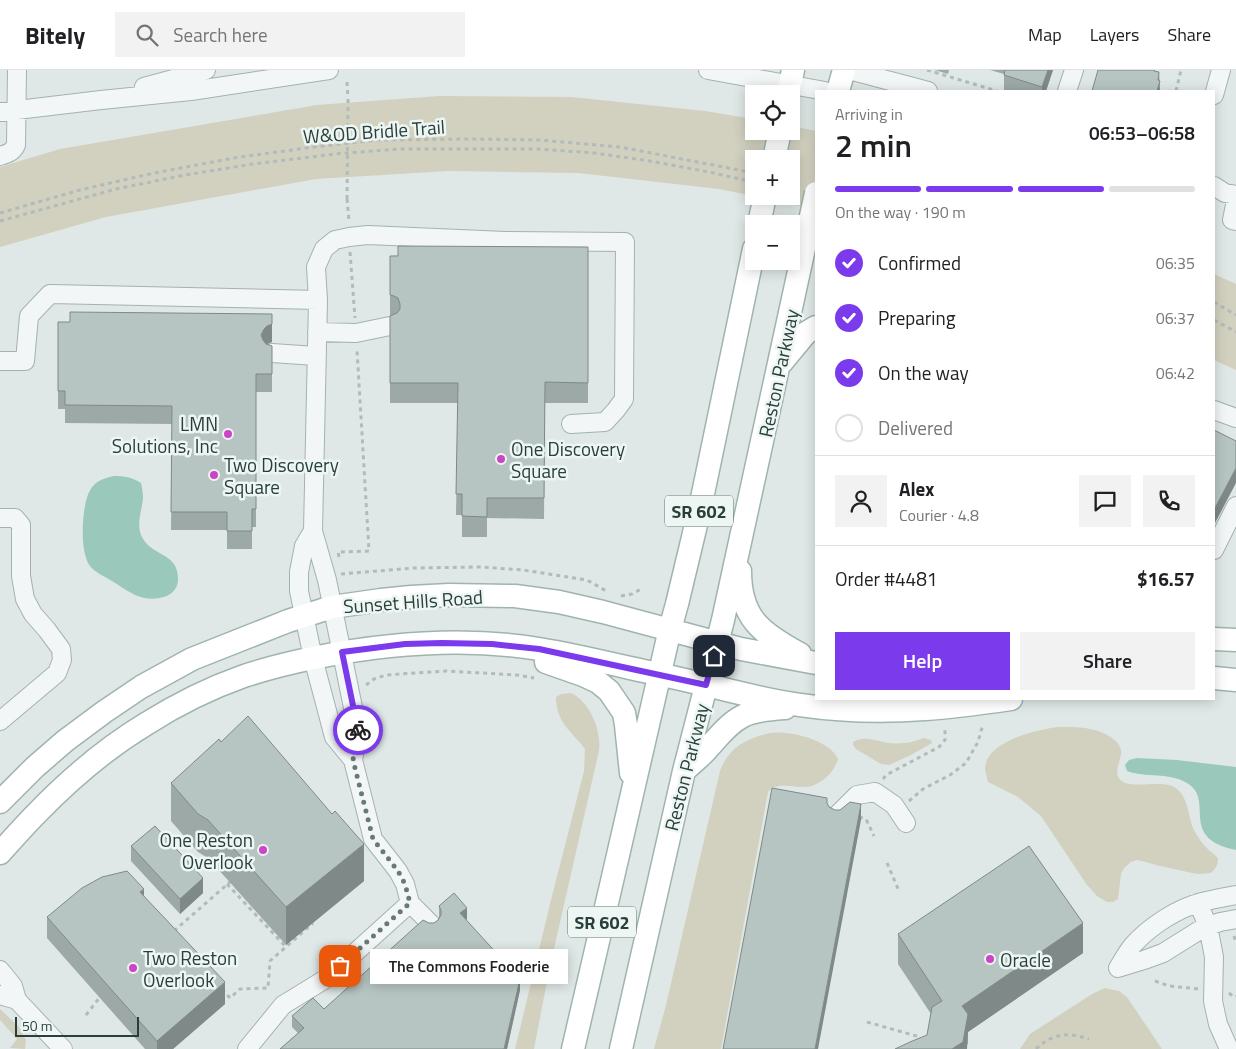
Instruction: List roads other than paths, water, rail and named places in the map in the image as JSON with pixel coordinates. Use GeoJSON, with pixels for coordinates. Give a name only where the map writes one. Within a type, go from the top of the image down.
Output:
{"type":"FeatureCollection","features":[{"type":"Feature","properties":{"kind":"main road"},"geometry":{"type":"LineString","coordinates":[[838,90],[844,70]]}},
{"type":"Feature","properties":{"kind":"main road","name":"Reston Parkway"},"geometry":{"type":"LineString","coordinates":[[621,1049],[684,771],[718,642],[815,198]]}},
{"type":"Feature","properties":{"kind":"main road"},"geometry":{"type":"LineString","coordinates":[[807,237],[810,268],[815,280]]}},
{"type":"Feature","properties":{"kind":"main road","name":"SR 602"},"geometry":{"type":"LineString","coordinates":[[573,1049],[670,629],[700,508],[750,270]]}},
{"type":"Feature","properties":{"kind":"main road"},"geometry":{"type":"LineString","coordinates":[[778,367],[806,333],[815,328]]}},
{"type":"Feature","properties":{"kind":"main road"},"geometry":{"type":"LineString","coordinates":[[739,547],[742,597],[747,610],[762,631],[815,662]]}},
{"type":"Feature","properties":{"kind":"main road","name":"Sunset Hills Road"},"geometry":{"type":"LineString","coordinates":[[0,802],[35,767],[65,741],[142,687],[192,660],[288,621],[332,607],[411,597],[449,595],[515,596],[568,604],[754,652],[815,663]]}},
{"type":"Feature","properties":{"kind":"main road"},"geometry":{"type":"LineString","coordinates":[[1215,639],[1236,640]]}},
{"type":"Feature","properties":{"kind":"main road"},"geometry":{"type":"LineString","coordinates":[[0,853],[37,813],[69,783],[94,761],[146,723],[202,694],[244,676],[296,661],[342,652],[405,644],[442,643],[492,644],[539,649],[660,674],[769,700],[849,709],[907,710],[961,706],[1004,700]]}},
{"type":"Feature","properties":{"kind":"main road"},"geometry":{"type":"LineString","coordinates":[[492,644],[583,675],[598,682],[609,691],[624,712],[633,795]]}},
{"type":"Feature","properties":{"kind":"main road"},"geometry":{"type":"LineString","coordinates":[[1215,678],[1236,680]]}},
{"type":"Feature","properties":{"kind":"main road"},"geometry":{"type":"LineString","coordinates":[[684,771],[709,748],[726,728],[743,716],[758,711],[802,705]]}},
{"type":"Feature","properties":{"kind":"street"},"geometry":{"type":"LineString","coordinates":[[0,156],[10,153],[16,145],[8,112],[17,70]]}},
{"type":"Feature","properties":{"kind":"street"},"geometry":{"type":"LineString","coordinates":[[101,100],[206,70]]}},
{"type":"Feature","properties":{"kind":"street"},"geometry":{"type":"LineString","coordinates":[[8,112],[191,90],[329,70]]}},
{"type":"Feature","properties":{"kind":"street"},"geometry":{"type":"LineString","coordinates":[[708,70],[791,83],[821,90]]}},
{"type":"Feature","properties":{"kind":"street"},"geometry":{"type":"LineString","coordinates":[[849,70],[924,90]]}},
{"type":"Feature","properties":{"kind":"street"},"geometry":{"type":"LineString","coordinates":[[1068,90],[1074,70]]}},
{"type":"Feature","properties":{"kind":"street"},"geometry":{"type":"LineString","coordinates":[[1215,91],[1221,70]]}},
{"type":"Feature","properties":{"kind":"street"},"geometry":{"type":"LineString","coordinates":[[1215,187],[1225,193],[1236,195]]}},
{"type":"Feature","properties":{"kind":"street"},"geometry":{"type":"LineString","coordinates":[[1236,200],[1232,220],[1236,221]]}},
{"type":"Feature","properties":{"kind":"street"},"geometry":{"type":"LineString","coordinates":[[431,924],[410,903],[405,884],[398,871],[373,839],[353,760],[358,732],[327,580],[313,531],[318,300],[316,267],[324,249],[335,240],[368,235],[496,240],[625,242],[624,399],[605,422],[570,424]]}},
{"type":"Feature","properties":{"kind":"street"},"geometry":{"type":"LineString","coordinates":[[0,361],[25,362],[29,316],[50,294],[318,300]]}},
{"type":"Feature","properties":{"kind":"street"},"geometry":{"type":"LineString","coordinates":[[317,332],[390,331]]}},
{"type":"Feature","properties":{"kind":"street"},"geometry":{"type":"LineString","coordinates":[[272,353],[316,356]]}},
{"type":"Feature","properties":{"kind":"street"},"geometry":{"type":"LineString","coordinates":[[1215,410],[1236,418]]}},
{"type":"Feature","properties":{"kind":"street"},"geometry":{"type":"LineString","coordinates":[[1215,544],[1236,506]]}},
{"type":"Feature","properties":{"kind":"street"},"geometry":{"type":"LineString","coordinates":[[0,518],[15,518],[21,524],[21,576],[25,599],[33,614],[60,648],[62,660],[57,673],[0,721]]}},
{"type":"Feature","properties":{"kind":"street"},"geometry":{"type":"LineString","coordinates":[[313,531],[304,546],[298,572],[299,591],[334,738],[353,760]]}},
{"type":"Feature","properties":{"kind":"street"},"geometry":{"type":"LineString","coordinates":[[844,815],[857,795],[875,792],[894,805],[906,823]]}},
{"type":"Feature","properties":{"kind":"street"},"geometry":{"type":"LineString","coordinates":[[1235,928],[1208,926],[1202,928],[1163,953],[1118,968],[1132,946],[1146,932],[1174,914],[1198,903],[1236,895]]}},
{"type":"Feature","properties":{"kind":"street"},"geometry":{"type":"LineString","coordinates":[[247,1049],[282,1005],[326,978],[410,903]]}},
{"type":"Feature","properties":{"kind":"street"},"geometry":{"type":"LineString","coordinates":[[1198,903],[1208,926],[1214,957],[1213,1001],[1218,1024],[1229,1049]]}},
{"type":"Feature","properties":{"kind":"street"},"geometry":{"type":"LineString","coordinates":[[0,970],[13,986],[17,1000],[64,1049]]}},
{"type":"Feature","properties":{"kind":"street"},"geometry":{"type":"LineString","coordinates":[[0,995],[17,1000]]}},
{"type":"Feature","properties":{"kind":"place","name":"LMN Solutions, Inc"},"geometry":{"type":"Point","coordinates":[228,434]}},
{"type":"Feature","properties":{"kind":"place","name":"One Discovery Square"},"geometry":{"type":"Point","coordinates":[501,459]}},
{"type":"Feature","properties":{"kind":"place","name":"Two Discovery Square"},"geometry":{"type":"Point","coordinates":[214,475]}},
{"type":"Feature","properties":{"kind":"place","name":"One Reston Overlook"},"geometry":{"type":"Point","coordinates":[263,850]}},
{"type":"Feature","properties":{"kind":"place","name":"Oracle"},"geometry":{"type":"Point","coordinates":[990,959]}},
{"type":"Feature","properties":{"kind":"place","name":"The Commons Fooderie"},"geometry":{"type":"Point","coordinates":[340,966]}},
{"type":"Feature","properties":{"kind":"place","name":"Two Reston Overlook"},"geometry":{"type":"Point","coordinates":[133,968]}}]}
